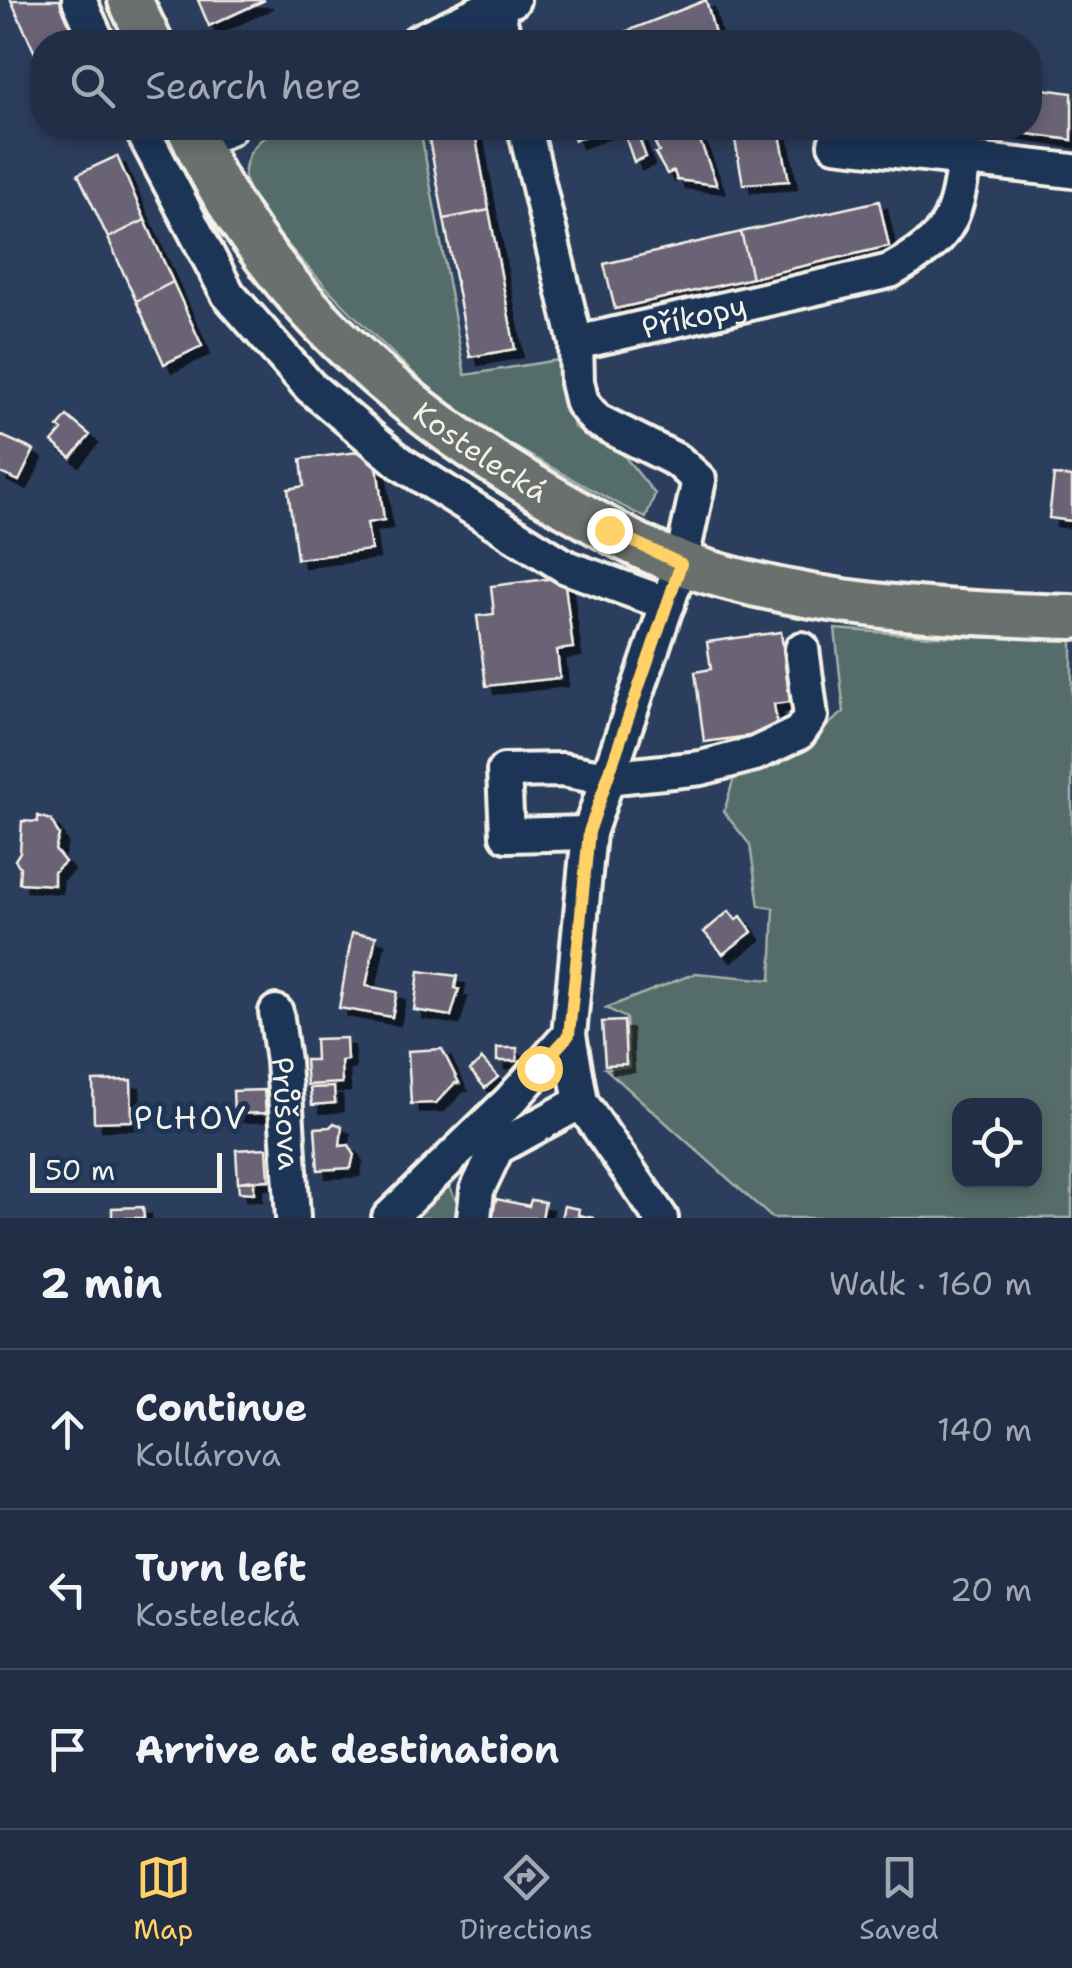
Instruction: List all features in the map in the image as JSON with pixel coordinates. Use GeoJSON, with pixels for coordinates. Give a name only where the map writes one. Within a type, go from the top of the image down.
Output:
{"type":"FeatureCollection","features":[{"type":"Feature","properties":{"kind":"main road"},"geometry":{"type":"LineString","coordinates":[[130,0],[144,30]]}},
{"type":"Feature","properties":{"kind":"main road","name":"Kostelecká"},"geometry":{"type":"LineString","coordinates":[[207,140],[244,226],[282,278],[376,377],[438,426],[609,530],[681,564],[814,597],[932,612],[1072,616]]}},
{"type":"Feature","properties":{"kind":"street"},"geometry":{"type":"LineString","coordinates":[[79,0],[93,30]]}},
{"type":"Feature","properties":{"kind":"street"},"geometry":{"type":"LineString","coordinates":[[441,30],[501,1],[504,30]]}},
{"type":"Feature","properties":{"kind":"street"},"geometry":{"type":"LineString","coordinates":[[147,140],[228,294],[310,387],[402,464],[532,546],[566,566],[668,604]]}},
{"type":"Feature","properties":{"kind":"street"},"geometry":{"type":"LineString","coordinates":[[529,140],[576,342],[582,403],[596,420],[678,460],[699,480],[681,564],[589,832],[569,1035],[581,1102],[660,1218]]}},
{"type":"Feature","properties":{"kind":"street"},"geometry":{"type":"LineString","coordinates":[[836,144],[1072,171]]}},
{"type":"Feature","properties":{"kind":"street","name":"Příkopy"},"geometry":{"type":"LineString","coordinates":[[576,342],[890,270],[928,249],[949,224],[958,206],[964,160]]}},
{"type":"Feature","properties":{"kind":"street"},"geometry":{"type":"LineString","coordinates":[[589,832],[507,835],[504,770],[562,770],[606,778],[701,768],[755,754],[799,732],[811,716],[802,649]]}},
{"type":"Feature","properties":{"kind":"street","name":"Průšova"},"geometry":{"type":"LineString","coordinates":[[276,1012],[293,1218]]}},
{"type":"Feature","properties":{"kind":"street"},"geometry":{"type":"LineString","coordinates":[[388,1218],[510,1101],[569,1035]]}},
{"type":"Feature","properties":{"kind":"street"},"geometry":{"type":"LineString","coordinates":[[474,1218],[476,1190],[497,1148],[581,1102]]}},
{"type":"Feature","properties":{"kind":"green space"},"geometry":{"type":"Polygon","coordinates":[[[261,140],[422,140],[465,375],[558,360],[574,427],[621,452],[655,494],[646,518],[482,428],[411,371],[305,265],[254,201],[245,180],[246,163],[261,140]]]}},
{"type":"Feature","properties":{"kind":"green space"},"geometry":{"type":"Polygon","coordinates":[[[835,629],[1072,640],[1072,1218],[772,1218],[605,1068],[629,1067],[626,1018],[606,1008],[696,973],[771,980],[774,908],[759,906],[750,845],[724,812],[737,767],[778,765],[844,712],[835,629]]]}},
{"type":"Feature","properties":{"kind":"green space"},"geometry":{"type":"Polygon","coordinates":[[[445,1180],[466,1218],[410,1218],[445,1180]]]}},
{"type":"Feature","properties":{"kind":"building"},"geometry":{"type":"Polygon","coordinates":[[[11,0],[60,0],[74,30],[30,30],[30,42],[11,0]]]}},
{"type":"Feature","properties":{"kind":"building"},"geometry":{"type":"Polygon","coordinates":[[[198,0],[265,0],[209,26],[198,0]]]}},
{"type":"Feature","properties":{"kind":"building"},"geometry":{"type":"Polygon","coordinates":[[[706,0],[714,30],[630,30],[706,0]]]}},
{"type":"Feature","properties":{"kind":"building"},"geometry":{"type":"Polygon","coordinates":[[[1042,89],[1072,93],[1072,140],[1042,136],[1042,89]]]}},
{"type":"Feature","properties":{"kind":"building"},"geometry":{"type":"Polygon","coordinates":[[[429,140],[476,140],[489,210],[444,219],[429,140]]]}},
{"type":"Feature","properties":{"kind":"building"},"geometry":{"type":"Polygon","coordinates":[[[626,140],[640,140],[646,157],[634,162],[626,140]]]}},
{"type":"Feature","properties":{"kind":"building"},"geometry":{"type":"Polygon","coordinates":[[[654,140],[700,140],[717,185],[677,180],[674,171],[667,174],[655,153],[659,152],[654,140]]]}},
{"type":"Feature","properties":{"kind":"building"},"geometry":{"type":"Polygon","coordinates":[[[735,140],[781,140],[789,181],[743,184],[735,140]]]}},
{"type":"Feature","properties":{"kind":"building"},"geometry":{"type":"Polygon","coordinates":[[[117,156],[145,220],[108,238],[78,174],[117,156]]]}},
{"type":"Feature","properties":{"kind":"building"},"geometry":{"type":"Polygon","coordinates":[[[879,201],[889,246],[752,278],[741,232],[879,201]]]}},
{"type":"Feature","properties":{"kind":"building"},"geometry":{"type":"Polygon","coordinates":[[[489,210],[515,349],[470,357],[444,219],[489,210]]]}},
{"type":"Feature","properties":{"kind":"building"},"geometry":{"type":"Polygon","coordinates":[[[145,220],[173,282],[136,301],[108,238],[145,220]]]}},
{"type":"Feature","properties":{"kind":"building"},"geometry":{"type":"Polygon","coordinates":[[[741,232],[752,278],[615,309],[604,264],[741,232]]]}},
{"type":"Feature","properties":{"kind":"building"},"geometry":{"type":"Polygon","coordinates":[[[173,282],[202,346],[164,364],[136,301],[173,282]]]}},
{"type":"Feature","properties":{"kind":"building"},"geometry":{"type":"Polygon","coordinates":[[[67,416],[90,435],[71,458],[52,442],[67,416]]]}},
{"type":"Feature","properties":{"kind":"building"},"geometry":{"type":"Polygon","coordinates":[[[0,435],[34,450],[19,481],[0,473],[0,435]]]}},
{"type":"Feature","properties":{"kind":"building"},"geometry":{"type":"Polygon","coordinates":[[[375,450],[384,520],[367,523],[371,550],[297,559],[288,489],[304,486],[301,459],[375,450]]]}},
{"type":"Feature","properties":{"kind":"building"},"geometry":{"type":"Polygon","coordinates":[[[1054,475],[1072,477],[1072,521],[1049,518],[1054,475]]]}},
{"type":"Feature","properties":{"kind":"building"},"geometry":{"type":"Polygon","coordinates":[[[564,577],[573,648],[557,650],[560,678],[486,686],[477,616],[494,614],[491,586],[564,577]]]}},
{"type":"Feature","properties":{"kind":"building"},"geometry":{"type":"Polygon","coordinates":[[[781,632],[790,702],[774,704],[778,732],[704,742],[695,672],[711,669],[707,642],[781,632]]]}},
{"type":"Feature","properties":{"kind":"building"},"geometry":{"type":"Polygon","coordinates":[[[38,816],[51,820],[59,835],[55,850],[65,862],[54,872],[54,885],[19,883],[20,867],[15,860],[20,852],[22,821],[38,822],[38,816]]]}},
{"type":"Feature","properties":{"kind":"building"},"geometry":{"type":"Polygon","coordinates":[[[729,911],[736,920],[741,916],[752,932],[723,954],[704,932],[729,911]]]}},
{"type":"Feature","properties":{"kind":"building"},"geometry":{"type":"Polygon","coordinates":[[[352,933],[376,936],[366,986],[397,992],[392,1017],[339,1008],[352,933]]]}},
{"type":"Feature","properties":{"kind":"building"},"geometry":{"type":"Polygon","coordinates":[[[419,971],[457,976],[455,988],[459,989],[451,1016],[414,1010],[419,971]]]}},
{"type":"Feature","properties":{"kind":"building"},"geometry":{"type":"Polygon","coordinates":[[[624,1021],[626,1064],[605,1065],[602,1022],[624,1021]]]}},
{"type":"Feature","properties":{"kind":"building"},"geometry":{"type":"Polygon","coordinates":[[[346,1038],[342,1083],[307,1085],[305,1060],[316,1060],[315,1039],[346,1038]]]}},
{"type":"Feature","properties":{"kind":"building"},"geometry":{"type":"Polygon","coordinates":[[[497,1048],[517,1048],[517,1061],[497,1061],[497,1048]]]}},
{"type":"Feature","properties":{"kind":"building"},"geometry":{"type":"Polygon","coordinates":[[[442,1049],[459,1083],[436,1103],[411,1104],[408,1051],[442,1049]]]}},
{"type":"Feature","properties":{"kind":"building"},"geometry":{"type":"Polygon","coordinates":[[[482,1059],[498,1077],[485,1088],[470,1070],[482,1059]]]}},
{"type":"Feature","properties":{"kind":"building"},"geometry":{"type":"Polygon","coordinates":[[[131,1080],[132,1121],[94,1122],[93,1081],[131,1080]]]}},
{"type":"Feature","properties":{"kind":"building"},"geometry":{"type":"Polygon","coordinates":[[[334,1087],[335,1103],[312,1105],[310,1088],[334,1087]]]}},
{"type":"Feature","properties":{"kind":"building"},"geometry":{"type":"Polygon","coordinates":[[[264,1090],[266,1113],[234,1114],[233,1091],[264,1090]]]}},
{"type":"Feature","properties":{"kind":"building"},"geometry":{"type":"Polygon","coordinates":[[[334,1123],[342,1126],[340,1146],[349,1145],[354,1154],[351,1168],[318,1170],[315,1128],[334,1123]]]}},
{"type":"Feature","properties":{"kind":"building"},"geometry":{"type":"Polygon","coordinates":[[[267,1148],[269,1180],[238,1182],[236,1150],[267,1148]]]}},
{"type":"Feature","properties":{"kind":"building"},"geometry":{"type":"Polygon","coordinates":[[[254,1180],[254,1193],[239,1192],[238,1182],[254,1180]]]}},
{"type":"Feature","properties":{"kind":"building"},"geometry":{"type":"Polygon","coordinates":[[[496,1199],[529,1206],[531,1200],[545,1202],[542,1218],[492,1218],[496,1199]]]}},
{"type":"Feature","properties":{"kind":"building"},"geometry":{"type":"Polygon","coordinates":[[[564,1206],[579,1209],[578,1215],[594,1218],[561,1218],[564,1206]]]}},
{"type":"Feature","properties":{"kind":"building"},"geometry":{"type":"Polygon","coordinates":[[[143,1207],[144,1218],[112,1218],[112,1208],[143,1207]]]}},
{"type":"Feature","properties":{"kind":"district","name":"PLHOV"},"geometry":{"type":"Point","coordinates":[191,1117]}},
{"type":"Feature","properties":{"kind":"route"},"geometry":{"type":"LineString","coordinates":[[539,1068],[569,1035],[589,832],[681,564],[609,530]]}}]}
